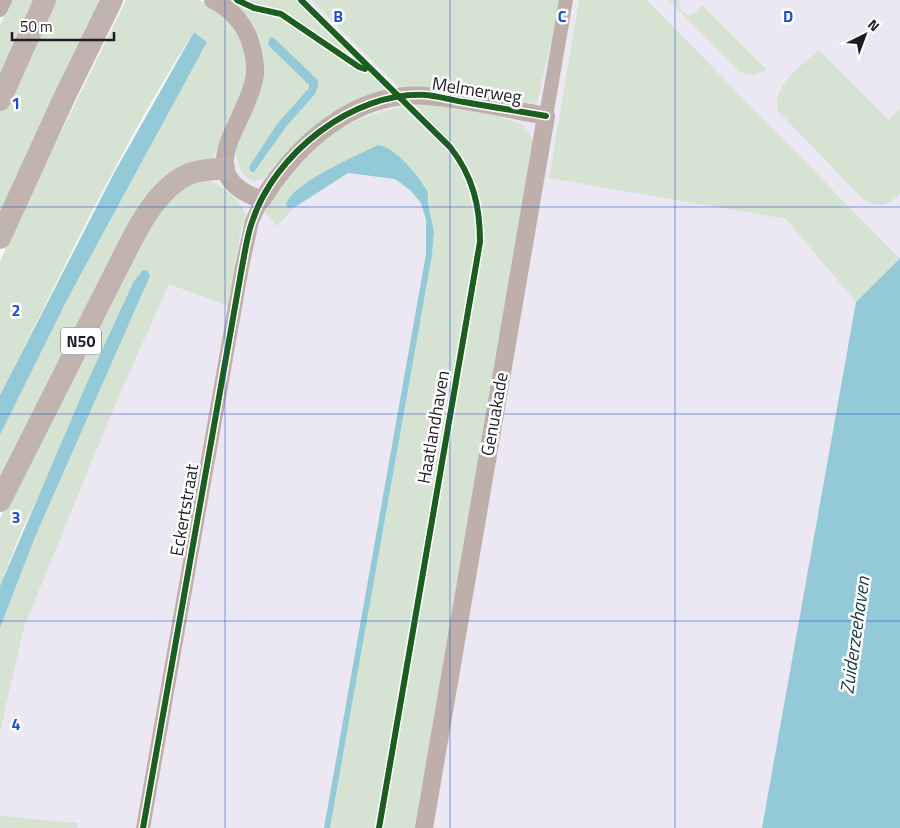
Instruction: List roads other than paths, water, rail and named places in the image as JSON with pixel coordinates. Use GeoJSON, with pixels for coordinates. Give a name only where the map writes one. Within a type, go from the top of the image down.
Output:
{"type":"FeatureCollection","features":[{"type":"Feature","properties":{"kind":"highway"},"geometry":{"type":"LineString","coordinates":[[0,100],[45,0]]}},
{"type":"Feature","properties":{"kind":"highway"},"geometry":{"type":"LineString","coordinates":[[0,238],[48,131],[112,0]]}},
{"type":"Feature","properties":{"kind":"highway","name":"N50"},"geometry":{"type":"LineString","coordinates":[[0,501],[146,215],[180,179],[200,171],[224,168]]}},
{"type":"Feature","properties":{"kind":"street"},"geometry":{"type":"LineString","coordinates":[[0,10],[5,0]]}},
{"type":"Feature","properties":{"kind":"street"},"geometry":{"type":"LineString","coordinates":[[215,0],[233,14],[241,24],[247,35],[254,60],[252,86],[227,146],[224,156],[224,168],[235,187],[245,194],[262,200]]}},
{"type":"Feature","properties":{"kind":"street","name":"Genuakade"},"geometry":{"type":"LineString","coordinates":[[424,828],[566,0]]}},
{"type":"Feature","properties":{"kind":"street","name":"Melmerweg"},"geometry":{"type":"LineString","coordinates":[[262,200],[283,167],[321,130],[356,110],[376,102],[399,97],[426,95],[546,116]]}},
{"type":"Feature","properties":{"kind":"street","name":"Eckertstraat"},"geometry":{"type":"LineString","coordinates":[[143,828],[242,267],[252,221],[262,200]]}},
{"type":"Feature","properties":{"kind":"water"},"geometry":{"type":"Polygon","coordinates":[[[194,32],[207,42],[68,298],[0,435],[0,395],[114,173],[194,32]]]}},
{"type":"Feature","properties":{"kind":"water"},"geometry":{"type":"Polygon","coordinates":[[[270,37],[274,38],[318,80],[318,86],[315,94],[286,127],[254,172],[250,171],[249,167],[277,124],[309,88],[309,85],[268,45],[270,37]]]}},
{"type":"Feature","properties":{"kind":"water"},"geometry":{"type":"Polygon","coordinates":[[[378,145],[392,151],[399,157],[413,171],[428,192],[428,203],[434,232],[432,255],[330,828],[324,828],[426,254],[426,220],[421,203],[410,190],[395,179],[348,173],[295,207],[289,208],[286,205],[290,197],[299,188],[312,179],[378,145]]]}},
{"type":"Feature","properties":{"kind":"water","name":"Zuiderzeehaven"},"geometry":{"type":"Polygon","coordinates":[[[900,258],[900,828],[762,828],[856,302],[900,258]]]}},
{"type":"Feature","properties":{"kind":"water"},"geometry":{"type":"Polygon","coordinates":[[[143,270],[148,271],[150,276],[35,537],[0,628],[0,586],[90,376],[134,281],[143,270]]]}}]}
